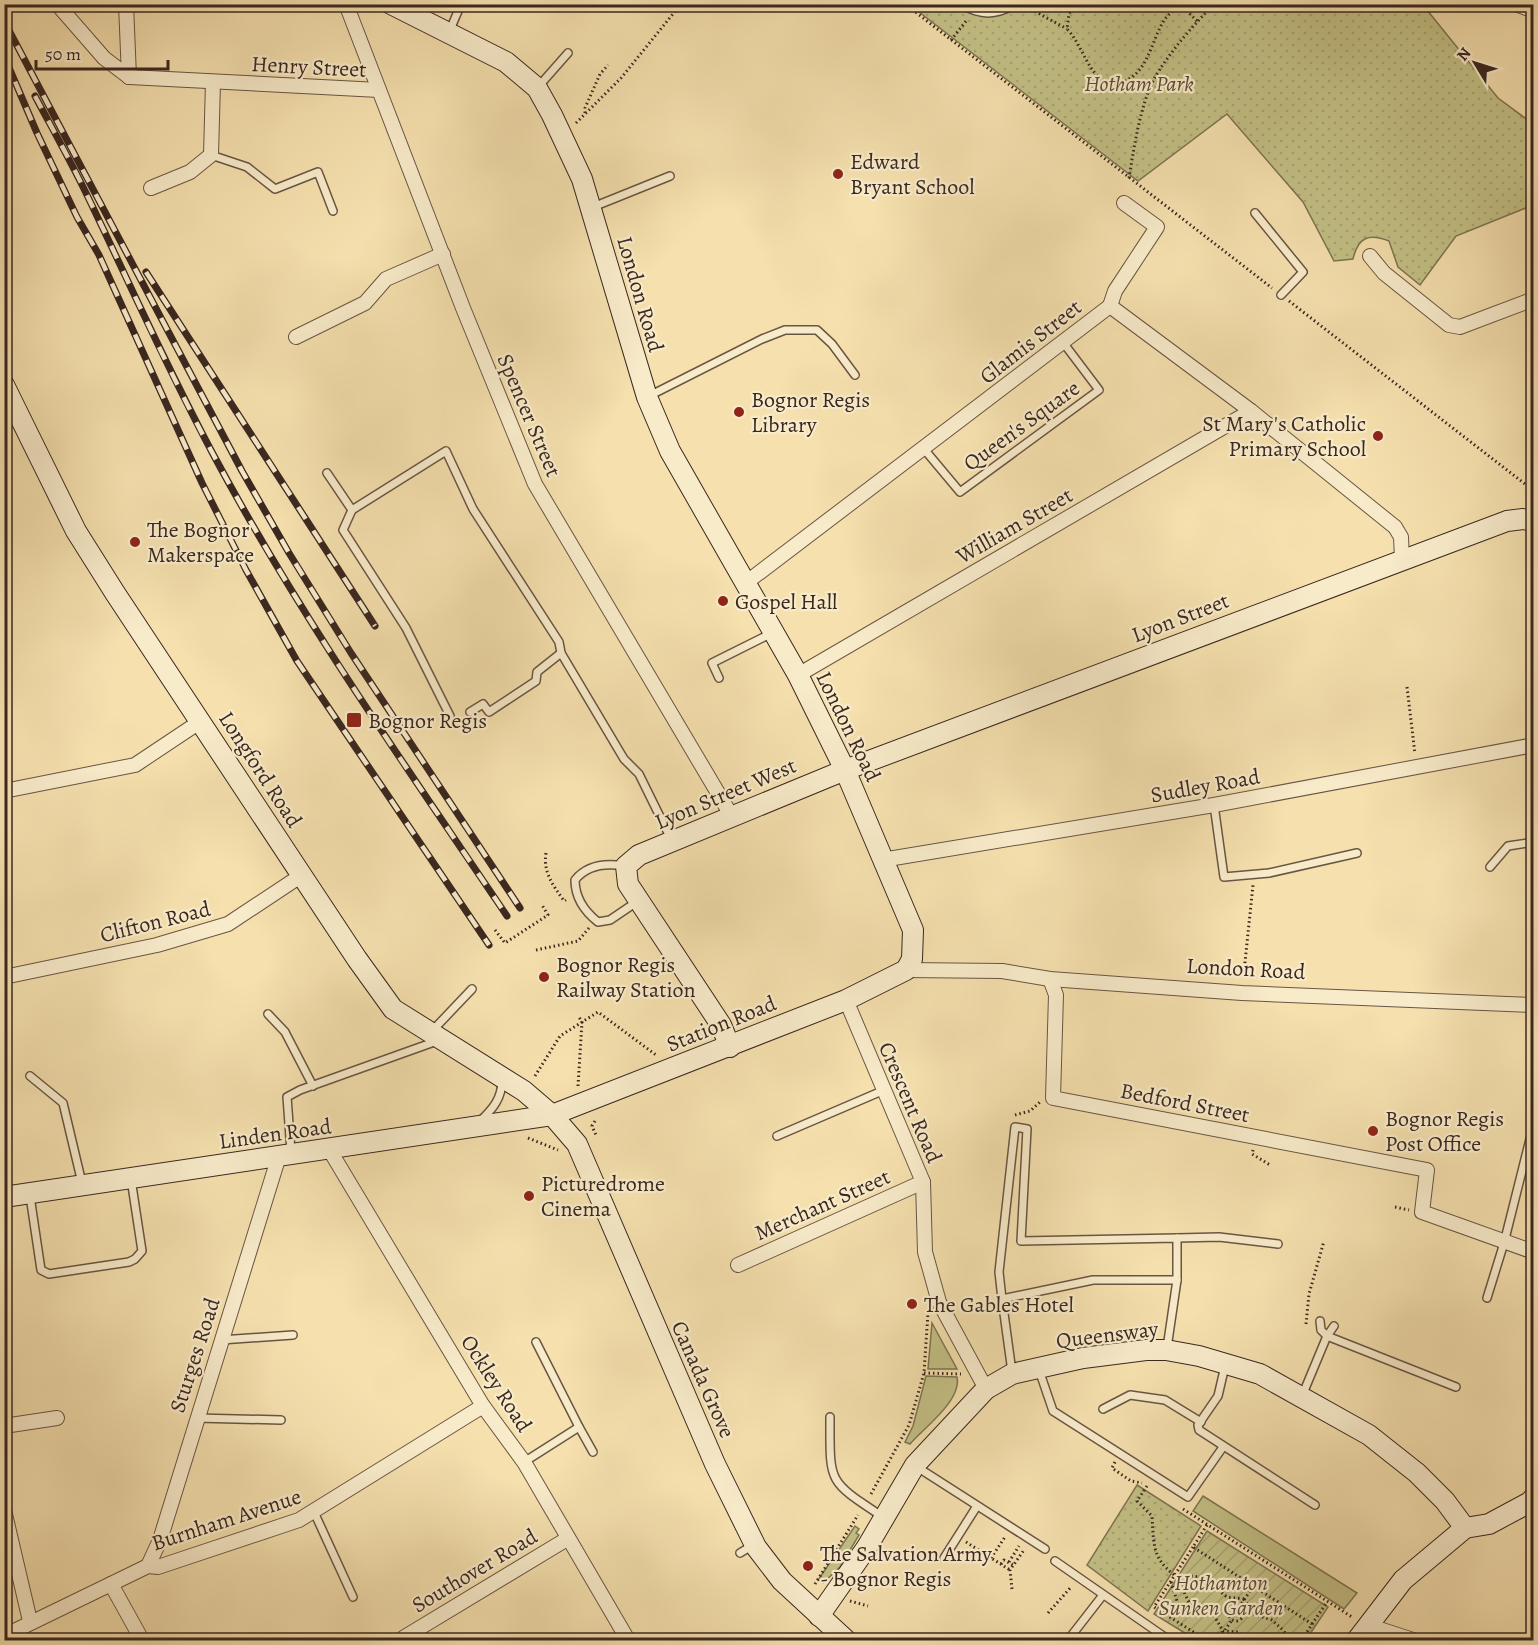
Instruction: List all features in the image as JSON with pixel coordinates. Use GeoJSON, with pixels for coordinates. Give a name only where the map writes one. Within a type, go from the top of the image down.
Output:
{"type":"FeatureCollection","features":[{"type":"Feature","properties":{"kind":"street"},"geometry":{"type":"LineString","coordinates":[[57,4],[104,58],[129,77]]}},
{"type":"Feature","properties":{"kind":"street"},"geometry":{"type":"LineString","coordinates":[[126,4],[129,77]]}},
{"type":"Feature","properties":{"kind":"street","name":"Spencer Street"},"geometry":{"type":"LineString","coordinates":[[346,4],[535,484],[731,815]]}},
{"type":"Feature","properties":{"kind":"street"},"geometry":{"type":"LineString","coordinates":[[1516,4],[1533,12]]}},
{"type":"Feature","properties":{"kind":"street","name":"London Road"},"geometry":{"type":"LineString","coordinates":[[393,5],[506,62],[537,88],[582,179],[646,397],[670,451],[706,517],[747,582],[798,675],[845,770],[913,930],[915,949],[906,970],[1002,971],[1050,979],[1242,993],[1533,1005]]}},
{"type":"Feature","properties":{"kind":"street","name":"Henry Street"},"geometry":{"type":"LineString","coordinates":[[129,77],[379,90]]}},
{"type":"Feature","properties":{"kind":"street"},"geometry":{"type":"LineString","coordinates":[[151,188],[190,172],[211,155],[213,82]]}},
{"type":"Feature","properties":{"kind":"street"},"geometry":{"type":"LineString","coordinates":[[1110,306],[1114,291],[1157,227],[1124,203]]}},
{"type":"Feature","properties":{"kind":"street"},"geometry":{"type":"LineString","coordinates":[[296,337],[365,303],[386,279],[443,254]]}},
{"type":"Feature","properties":{"kind":"street"},"geometry":{"type":"LineString","coordinates":[[1370,256],[1384,273],[1449,325],[1460,327],[1533,298]]}},
{"type":"Feature","properties":{"kind":"street","name":"Glamis Street"},"geometry":{"type":"LineString","coordinates":[[747,582],[1110,306],[1251,411],[1395,527],[1401,537],[1402,559]]}},
{"type":"Feature","properties":{"kind":"street","name":"Longford Road"},"geometry":{"type":"LineString","coordinates":[[4,385],[9,406],[76,531],[357,959],[393,1009],[502,1076],[552,1115]]}},
{"type":"Feature","properties":{"kind":"street","name":"William Street"},"geometry":{"type":"LineString","coordinates":[[798,675],[1251,411]]}},
{"type":"Feature","properties":{"kind":"street","name":"Lyon Street"},"geometry":{"type":"LineString","coordinates":[[845,770],[1402,559],[1507,521],[1533,521]]}},
{"type":"Feature","properties":{"kind":"street"},"geometry":{"type":"LineString","coordinates":[[4,791],[135,765],[201,721]]}},
{"type":"Feature","properties":{"kind":"street","name":"Sudley Road"},"geometry":{"type":"LineString","coordinates":[[882,860],[1214,805],[1533,745]]}},
{"type":"Feature","properties":{"kind":"street","name":"Lyon Street West"},"geometry":{"type":"LineString","coordinates":[[626,866],[639,855],[731,815],[845,770]]}},
{"type":"Feature","properties":{"kind":"street"},"geometry":{"type":"LineString","coordinates":[[626,866],[628,884],[721,1025],[730,1047]]}},
{"type":"Feature","properties":{"kind":"street","name":"Clifton Road"},"geometry":{"type":"LineString","coordinates":[[4,977],[157,945],[228,924],[302,875]]}},
{"type":"Feature","properties":{"kind":"street","name":"Station Road"},"geometry":{"type":"LineString","coordinates":[[552,1115],[846,1000],[906,970]]}},
{"type":"Feature","properties":{"kind":"street","name":"Bedford Street"},"geometry":{"type":"LineString","coordinates":[[1050,979],[1056,995],[1053,1098],[1427,1170],[1422,1212],[1504,1243]]}},
{"type":"Feature","properties":{"kind":"street","name":"Crescent Road"},"geometry":{"type":"LineString","coordinates":[[846,1000],[882,1091],[923,1182],[925,1252],[939,1302],[983,1383]]}},
{"type":"Feature","properties":{"kind":"street","name":"Linden Road"},"geometry":{"type":"LineString","coordinates":[[4,1197],[552,1115]]}},
{"type":"Feature","properties":{"kind":"street","name":"Canada Grove"},"geometry":{"type":"LineString","coordinates":[[552,1115],[577,1144],[715,1464],[747,1549],[846,1641]]}},
{"type":"Feature","properties":{"kind":"street","name":"Ockley Road"},"geometry":{"type":"LineString","coordinates":[[329,1149],[483,1406],[524,1462],[628,1641]]}},
{"type":"Feature","properties":{"kind":"street","name":"Sturges Road"},"geometry":{"type":"LineString","coordinates":[[148,1566],[160,1540],[221,1340],[285,1155]]}},
{"type":"Feature","properties":{"kind":"street","name":"Merchant Street"},"geometry":{"type":"LineString","coordinates":[[738,1265],[923,1182]]}},
{"type":"Feature","properties":{"kind":"street"},"geometry":{"type":"LineString","coordinates":[[1504,1243],[1533,1252]]}},
{"type":"Feature","properties":{"kind":"street","name":"Queensway"},"geometry":{"type":"LineString","coordinates":[[819,1616],[867,1547],[883,1516],[915,1465],[983,1383],[1039,1367],[1135,1351],[1166,1350],[1199,1356],[1260,1374],[1302,1396],[1369,1435],[1417,1473],[1445,1501],[1465,1528]]}},
{"type":"Feature","properties":{"kind":"street","name":"Burnham Avenue"},"geometry":{"type":"LineString","coordinates":[[4,1636],[30,1621],[148,1566],[158,1567],[299,1520],[483,1406]]}},
{"type":"Feature","properties":{"kind":"street"},"geometry":{"type":"LineString","coordinates":[[4,1426],[57,1418]]}},
{"type":"Feature","properties":{"kind":"street"},"geometry":{"type":"LineString","coordinates":[[1413,1641],[1362,1633],[1403,1580],[1465,1528],[1489,1524],[1532,1502]]}},
{"type":"Feature","properties":{"kind":"street"},"geometry":{"type":"LineString","coordinates":[[4,1510],[30,1621]]}},
{"type":"Feature","properties":{"kind":"street","name":"Southover Road"},"geometry":{"type":"LineString","coordinates":[[403,1638],[567,1539]]}},
{"type":"Feature","properties":{"kind":"street"},"geometry":{"type":"LineString","coordinates":[[111,1584],[142,1641]]}},
{"type":"Feature","properties":{"kind":"lane"},"geometry":{"type":"LineString","coordinates":[[449,33],[461,4]]}},
{"type":"Feature","properties":{"kind":"lane"},"geometry":{"type":"LineString","coordinates":[[960,4],[973,12],[988,15],[1003,12],[1017,4]]}},
{"type":"Feature","properties":{"kind":"lane"},"geometry":{"type":"LineString","coordinates":[[537,88],[568,53]]}},
{"type":"Feature","properties":{"kind":"lane"},"geometry":{"type":"LineString","coordinates":[[211,155],[247,167],[275,189],[318,172],[333,211]]}},
{"type":"Feature","properties":{"kind":"lane"},"geometry":{"type":"LineString","coordinates":[[591,208],[670,176]]}},
{"type":"Feature","properties":{"kind":"lane"},"geometry":{"type":"LineString","coordinates":[[1255,213],[1303,272],[1281,295]]}},
{"type":"Feature","properties":{"kind":"lane"},"geometry":{"type":"LineString","coordinates":[[646,397],[762,339],[785,330],[818,330],[832,344],[855,375]]}},
{"type":"Feature","properties":{"kind":"lane","name":"Queen's Square"},"geometry":{"type":"LineString","coordinates":[[924,449],[960,492],[1099,390],[1062,341]]}},
{"type":"Feature","properties":{"kind":"lane"},"geometry":{"type":"LineString","coordinates":[[450,716],[406,628],[343,530],[352,510],[446,451],[473,509],[559,642],[561,653],[624,759],[639,774],[672,842]]}},
{"type":"Feature","properties":{"kind":"lane"},"geometry":{"type":"LineString","coordinates":[[327,473],[352,510]]}},
{"type":"Feature","properties":{"kind":"lane"},"geometry":{"type":"LineString","coordinates":[[719,678],[712,663],[774,632]]}},
{"type":"Feature","properties":{"kind":"lane"},"geometry":{"type":"LineString","coordinates":[[470,712],[483,704],[489,712],[536,681],[537,672],[561,653]]}},
{"type":"Feature","properties":{"kind":"lane"},"geometry":{"type":"LineString","coordinates":[[1214,805],[1224,878],[1254,875],[1357,853]]}},
{"type":"Feature","properties":{"kind":"lane"},"geometry":{"type":"LineString","coordinates":[[1490,867],[1508,846],[1533,842]]}},
{"type":"Feature","properties":{"kind":"lane"},"geometry":{"type":"LineString","coordinates":[[626,866],[605,863],[579,875],[575,879],[575,893],[595,920],[610,920],[638,901]]}},
{"type":"Feature","properties":{"kind":"lane"},"geometry":{"type":"LineString","coordinates":[[285,1155],[287,1097],[436,1035],[472,988]]}},
{"type":"Feature","properties":{"kind":"lane"},"geometry":{"type":"LineString","coordinates":[[268,1014],[285,1032],[313,1086]]}},
{"type":"Feature","properties":{"kind":"lane"},"geometry":{"type":"LineString","coordinates":[[30,1076],[63,1103],[83,1185]]}},
{"type":"Feature","properties":{"kind":"lane"},"geometry":{"type":"LineString","coordinates":[[473,1126],[494,1108],[502,1088],[502,1076]]}},
{"type":"Feature","properties":{"kind":"lane"},"geometry":{"type":"LineString","coordinates":[[777,1136],[882,1091]]}},
{"type":"Feature","properties":{"kind":"lane"},"geometry":{"type":"LineString","coordinates":[[1487,1298],[1504,1243],[1533,1123]]}},
{"type":"Feature","properties":{"kind":"lane"},"geometry":{"type":"LineString","coordinates":[[1012,1374],[999,1272],[1015,1127],[1027,1129],[1021,1241],[1219,1237],[1278,1244]]}},
{"type":"Feature","properties":{"kind":"lane"},"geometry":{"type":"LineString","coordinates":[[30,1193],[41,1270],[49,1274],[66,1272],[129,1262],[142,1251],[131,1178]]}},
{"type":"Feature","properties":{"kind":"lane"},"geometry":{"type":"LineString","coordinates":[[1166,1350],[1177,1280],[1177,1238]]}},
{"type":"Feature","properties":{"kind":"lane"},"geometry":{"type":"LineString","coordinates":[[1002,1299],[1093,1280],[1177,1280]]}},
{"type":"Feature","properties":{"kind":"lane"},"geometry":{"type":"LineString","coordinates":[[1320,1321],[1321,1330],[1327,1336],[1456,1387]]}},
{"type":"Feature","properties":{"kind":"lane"},"geometry":{"type":"LineString","coordinates":[[1302,1396],[1327,1336],[1334,1326]]}},
{"type":"Feature","properties":{"kind":"lane"},"geometry":{"type":"LineString","coordinates":[[221,1340],[293,1335]]}},
{"type":"Feature","properties":{"kind":"lane"},"geometry":{"type":"LineString","coordinates":[[536,1342],[592,1452]]}},
{"type":"Feature","properties":{"kind":"lane"},"geometry":{"type":"LineString","coordinates":[[1226,1364],[1218,1396],[1201,1422],[1199,1430],[1315,1505]]}},
{"type":"Feature","properties":{"kind":"lane"},"geometry":{"type":"LineString","coordinates":[[1039,1367],[1053,1411],[1188,1497],[1223,1447]]}},
{"type":"Feature","properties":{"kind":"lane"},"geometry":{"type":"LineString","coordinates":[[1103,1408],[1130,1395],[1165,1400],[1201,1422]]}},
{"type":"Feature","properties":{"kind":"lane"},"geometry":{"type":"LineString","coordinates":[[830,1417],[832,1477],[843,1491],[883,1516]]}},
{"type":"Feature","properties":{"kind":"lane"},"geometry":{"type":"LineString","coordinates":[[196,1419],[281,1420]]}},
{"type":"Feature","properties":{"kind":"lane"},"geometry":{"type":"LineString","coordinates":[[524,1462],[579,1427]]}},
{"type":"Feature","properties":{"kind":"lane"},"geometry":{"type":"LineString","coordinates":[[915,1465],[1045,1549]]}},
{"type":"Feature","properties":{"kind":"lane"},"geometry":{"type":"LineString","coordinates":[[944,1558],[977,1506]]}},
{"type":"Feature","properties":{"kind":"lane"},"geometry":{"type":"LineString","coordinates":[[314,1512],[353,1597]]}},
{"type":"Feature","properties":{"kind":"lane"},"geometry":{"type":"LineString","coordinates":[[1055,1561],[1169,1641]]}},
{"type":"Feature","properties":{"kind":"lane"},"geometry":{"type":"LineString","coordinates":[[1068,1641],[1103,1595]]}},
{"type":"Feature","properties":{"kind":"path"},"geometry":{"type":"LineString","coordinates":[[563,137],[621,78],[681,4]]}},
{"type":"Feature","properties":{"kind":"path"},"geometry":{"type":"LineString","coordinates":[[905,4],[1533,491]]}},
{"type":"Feature","properties":{"kind":"path"},"geometry":{"type":"LineString","coordinates":[[1017,4],[1040,12],[1067,29],[1081,45],[1096,76],[1102,81],[1116,84],[1133,76],[1141,68],[1155,46],[1166,18],[1177,6],[1186,10],[1197,21]]}},
{"type":"Feature","properties":{"kind":"path"},"geometry":{"type":"LineString","coordinates":[[1067,29],[1069,14],[1074,4]]}},
{"type":"Feature","properties":{"kind":"path"},"geometry":{"type":"LineString","coordinates":[[1129,178],[1136,140],[1154,80],[1197,21],[1215,4]]}},
{"type":"Feature","properties":{"kind":"path"},"geometry":{"type":"LineString","coordinates":[[951,40],[973,12]]}},
{"type":"Feature","properties":{"kind":"path"},"geometry":{"type":"LineString","coordinates":[[585,113],[600,74],[608,64]]}},
{"type":"Feature","properties":{"kind":"path"},"geometry":{"type":"LineString","coordinates":[[1407,687],[1416,767]]}},
{"type":"Feature","properties":{"kind":"path"},"geometry":{"type":"LineString","coordinates":[[546,853],[544,863],[548,877],[564,902],[575,893]]}},
{"type":"Feature","properties":{"kind":"path"},"geometry":{"type":"LineString","coordinates":[[1244,972],[1254,875]]}},
{"type":"Feature","properties":{"kind":"path"},"geometry":{"type":"LineString","coordinates":[[495,930],[505,943],[548,915],[542,905]]}},
{"type":"Feature","properties":{"kind":"path"},"geometry":{"type":"LineString","coordinates":[[536,950],[578,941],[595,920]]}},
{"type":"Feature","properties":{"kind":"path"},"geometry":{"type":"LineString","coordinates":[[532,1080],[560,1036],[598,1012],[657,1056]]}},
{"type":"Feature","properties":{"kind":"path"},"geometry":{"type":"LineString","coordinates":[[578,1088],[576,1079],[582,1022],[579,1017]]}},
{"type":"Feature","properties":{"kind":"path"},"geometry":{"type":"LineString","coordinates":[[595,1121],[592,1126],[596,1135]]}},
{"type":"Feature","properties":{"kind":"path"},"geometry":{"type":"LineString","coordinates":[[518,1134],[558,1150]]}},
{"type":"Feature","properties":{"kind":"path"},"geometry":{"type":"LineString","coordinates":[[1252,1154],[1270,1165]]}},
{"type":"Feature","properties":{"kind":"path"},"geometry":{"type":"LineString","coordinates":[[1306,1324],[1309,1294],[1324,1241]]}},
{"type":"Feature","properties":{"kind":"path"},"geometry":{"type":"LineString","coordinates":[[813,1583],[865,1504],[909,1425],[924,1373],[927,1315],[939,1302]]}},
{"type":"Feature","properties":{"kind":"path"},"geometry":{"type":"LineString","coordinates":[[924,1373],[983,1383]]}},
{"type":"Feature","properties":{"kind":"path"},"geometry":{"type":"LineString","coordinates":[[1108,1456],[1116,1462],[1112,1468],[1131,1481],[1142,1483]]}},
{"type":"Feature","properties":{"kind":"path"},"geometry":{"type":"LineString","coordinates":[[1147,1486],[1137,1501],[1152,1516],[1153,1543],[1162,1568],[1184,1582]]}},
{"type":"Feature","properties":{"kind":"path"},"geometry":{"type":"LineString","coordinates":[[1206,1641],[1154,1607],[1207,1525],[1327,1602],[1362,1633]]}},
{"type":"Feature","properties":{"kind":"path"},"geometry":{"type":"LineString","coordinates":[[991,1558],[1011,1527]]}},
{"type":"Feature","properties":{"kind":"path"},"geometry":{"type":"LineString","coordinates":[[1009,1562],[1028,1538]]}},
{"type":"Feature","properties":{"kind":"path"},"geometry":{"type":"LineString","coordinates":[[1012,1589],[1010,1570],[1028,1538]]}},
{"type":"Feature","properties":{"kind":"path"},"geometry":{"type":"LineString","coordinates":[[960,1547],[964,1540],[1010,1570]]}},
{"type":"Feature","properties":{"kind":"path"},"geometry":{"type":"LineString","coordinates":[[1193,1547],[1312,1624]]}},
{"type":"Feature","properties":{"kind":"path"},"geometry":{"type":"LineString","coordinates":[[1001,1564],[1005,1560],[1013,1565]]}},
{"type":"Feature","properties":{"kind":"path"},"geometry":{"type":"LineString","coordinates":[[1192,1608],[1183,1593],[1184,1582],[1189,1576],[1214,1583],[1227,1597],[1244,1599]]}},
{"type":"Feature","properties":{"kind":"path"},"geometry":{"type":"LineString","coordinates":[[1048,1613],[1079,1577]]}},
{"type":"Feature","properties":{"kind":"path"},"geometry":{"type":"LineString","coordinates":[[1171,1582],[1178,1604],[1213,1614],[1224,1630],[1238,1632],[1250,1641]]}},
{"type":"Feature","properties":{"kind":"path"},"geometry":{"type":"LineString","coordinates":[[1232,1620],[1229,1611],[1239,1607],[1253,1587]]}},
{"type":"Feature","properties":{"kind":"path"},"geometry":{"type":"LineString","coordinates":[[1244,1599],[1253,1614],[1272,1620],[1284,1631],[1288,1641]]}},
{"type":"Feature","properties":{"kind":"path"},"geometry":{"type":"LineString","coordinates":[[851,1602],[868,1606]]}},
{"type":"Feature","properties":{"kind":"path"},"geometry":{"type":"LineString","coordinates":[[1302,1641],[1327,1602]]}},
{"type":"Feature","properties":{"kind":"path"},"geometry":{"type":"LineString","coordinates":[[1232,1620],[1239,1621],[1242,1618],[1243,1611],[1239,1607]]}},
{"type":"Feature","properties":{"kind":"path"},"geometry":{"type":"LineString","coordinates":[[1216,1641],[1232,1620]]}},
{"type":"Feature","properties":{"kind":"green space","name":"Hotham Park"},"geometry":{"type":"Polygon","coordinates":[[[910,5],[1423,5],[1498,98],[1533,124],[1533,205],[1456,236],[1420,285],[1398,267],[1389,241],[1376,237],[1370,237],[1361,242],[1353,259],[1334,261],[1303,202],[1227,114],[1138,181],[910,5]]]}},
{"type":"Feature","properties":{"kind":"green space"},"geometry":{"type":"Polygon","coordinates":[[[932,1323],[957,1369],[928,1369],[932,1323]]]}},
{"type":"Feature","properties":{"kind":"green space"},"geometry":{"type":"Polygon","coordinates":[[[926,1376],[957,1377],[957,1386],[948,1404],[910,1444],[905,1442],[913,1426],[926,1376]]]}},
{"type":"Feature","properties":{"kind":"green space"},"geometry":{"type":"Polygon","coordinates":[[[1137,1485],[1201,1526],[1148,1611],[1087,1565],[1137,1485]]]}},
{"type":"Feature","properties":{"kind":"green space"},"geometry":{"type":"Polygon","coordinates":[[[1203,1496],[1357,1593],[1344,1609],[1193,1511],[1203,1496]]]}},
{"type":"Feature","properties":{"kind":"green space"},"geometry":{"type":"Polygon","coordinates":[[[855,1526],[859,1529],[856,1533],[859,1535],[840,1567],[823,1583],[818,1580],[855,1526]]]}},
{"type":"Feature","properties":{"kind":"green space","name":"Hothamton Sunken Garden"},"geometry":{"type":"Polygon","coordinates":[[[1207,1531],[1328,1607],[1306,1640],[1196,1640],[1154,1614],[1207,1531]]]}},
{"type":"Feature","properties":{"kind":"railway"},"geometry":{"type":"LineString","coordinates":[[4,21],[242,471],[289,553],[351,653],[520,908]]}},
{"type":"Feature","properties":{"kind":"railway"},"geometry":{"type":"LineString","coordinates":[[4,56],[37,133],[77,217],[99,255],[202,483],[246,570],[297,661],[489,945]]}},
{"type":"Feature","properties":{"kind":"railway"},"geometry":{"type":"LineString","coordinates":[[35,96],[80,181],[196,422],[246,514],[354,689],[507,916]]}},
{"type":"Feature","properties":{"kind":"railway"},"geometry":{"type":"LineString","coordinates":[[146,272],[375,626]]}},
{"type":"Feature","properties":{"kind":"place","name":"Edward Bryant School"},"geometry":{"type":"Point","coordinates":[838,174]}},
{"type":"Feature","properties":{"kind":"place","name":"Bognor Regis Library"},"geometry":{"type":"Point","coordinates":[739,412]}},
{"type":"Feature","properties":{"kind":"place","name":"St Mary's Catholic Primary School"},"geometry":{"type":"Point","coordinates":[1378,436]}},
{"type":"Feature","properties":{"kind":"place","name":"The Bognor Makerspace"},"geometry":{"type":"Point","coordinates":[135,542]}},
{"type":"Feature","properties":{"kind":"place","name":"Gospel Hall"},"geometry":{"type":"Point","coordinates":[723,601]}},
{"type":"Feature","properties":{"kind":"place","name":"Bognor Regis"},"geometry":{"type":"Point","coordinates":[354,720]}},
{"type":"Feature","properties":{"kind":"place","name":"Bognor Regis Railway Station"},"geometry":{"type":"Point","coordinates":[544,977]}},
{"type":"Feature","properties":{"kind":"place","name":"Bognor Regis Post Office"},"geometry":{"type":"Point","coordinates":[1373,1131]}},
{"type":"Feature","properties":{"kind":"place","name":"Picturedrome Cinema"},"geometry":{"type":"Point","coordinates":[529,1196]}},
{"type":"Feature","properties":{"kind":"place","name":"The Gables Hotel"},"geometry":{"type":"Point","coordinates":[912,1304]}},
{"type":"Feature","properties":{"kind":"place","name":"The Salvation Army - Bognor Regis"},"geometry":{"type":"Point","coordinates":[808,1566]}}]}
